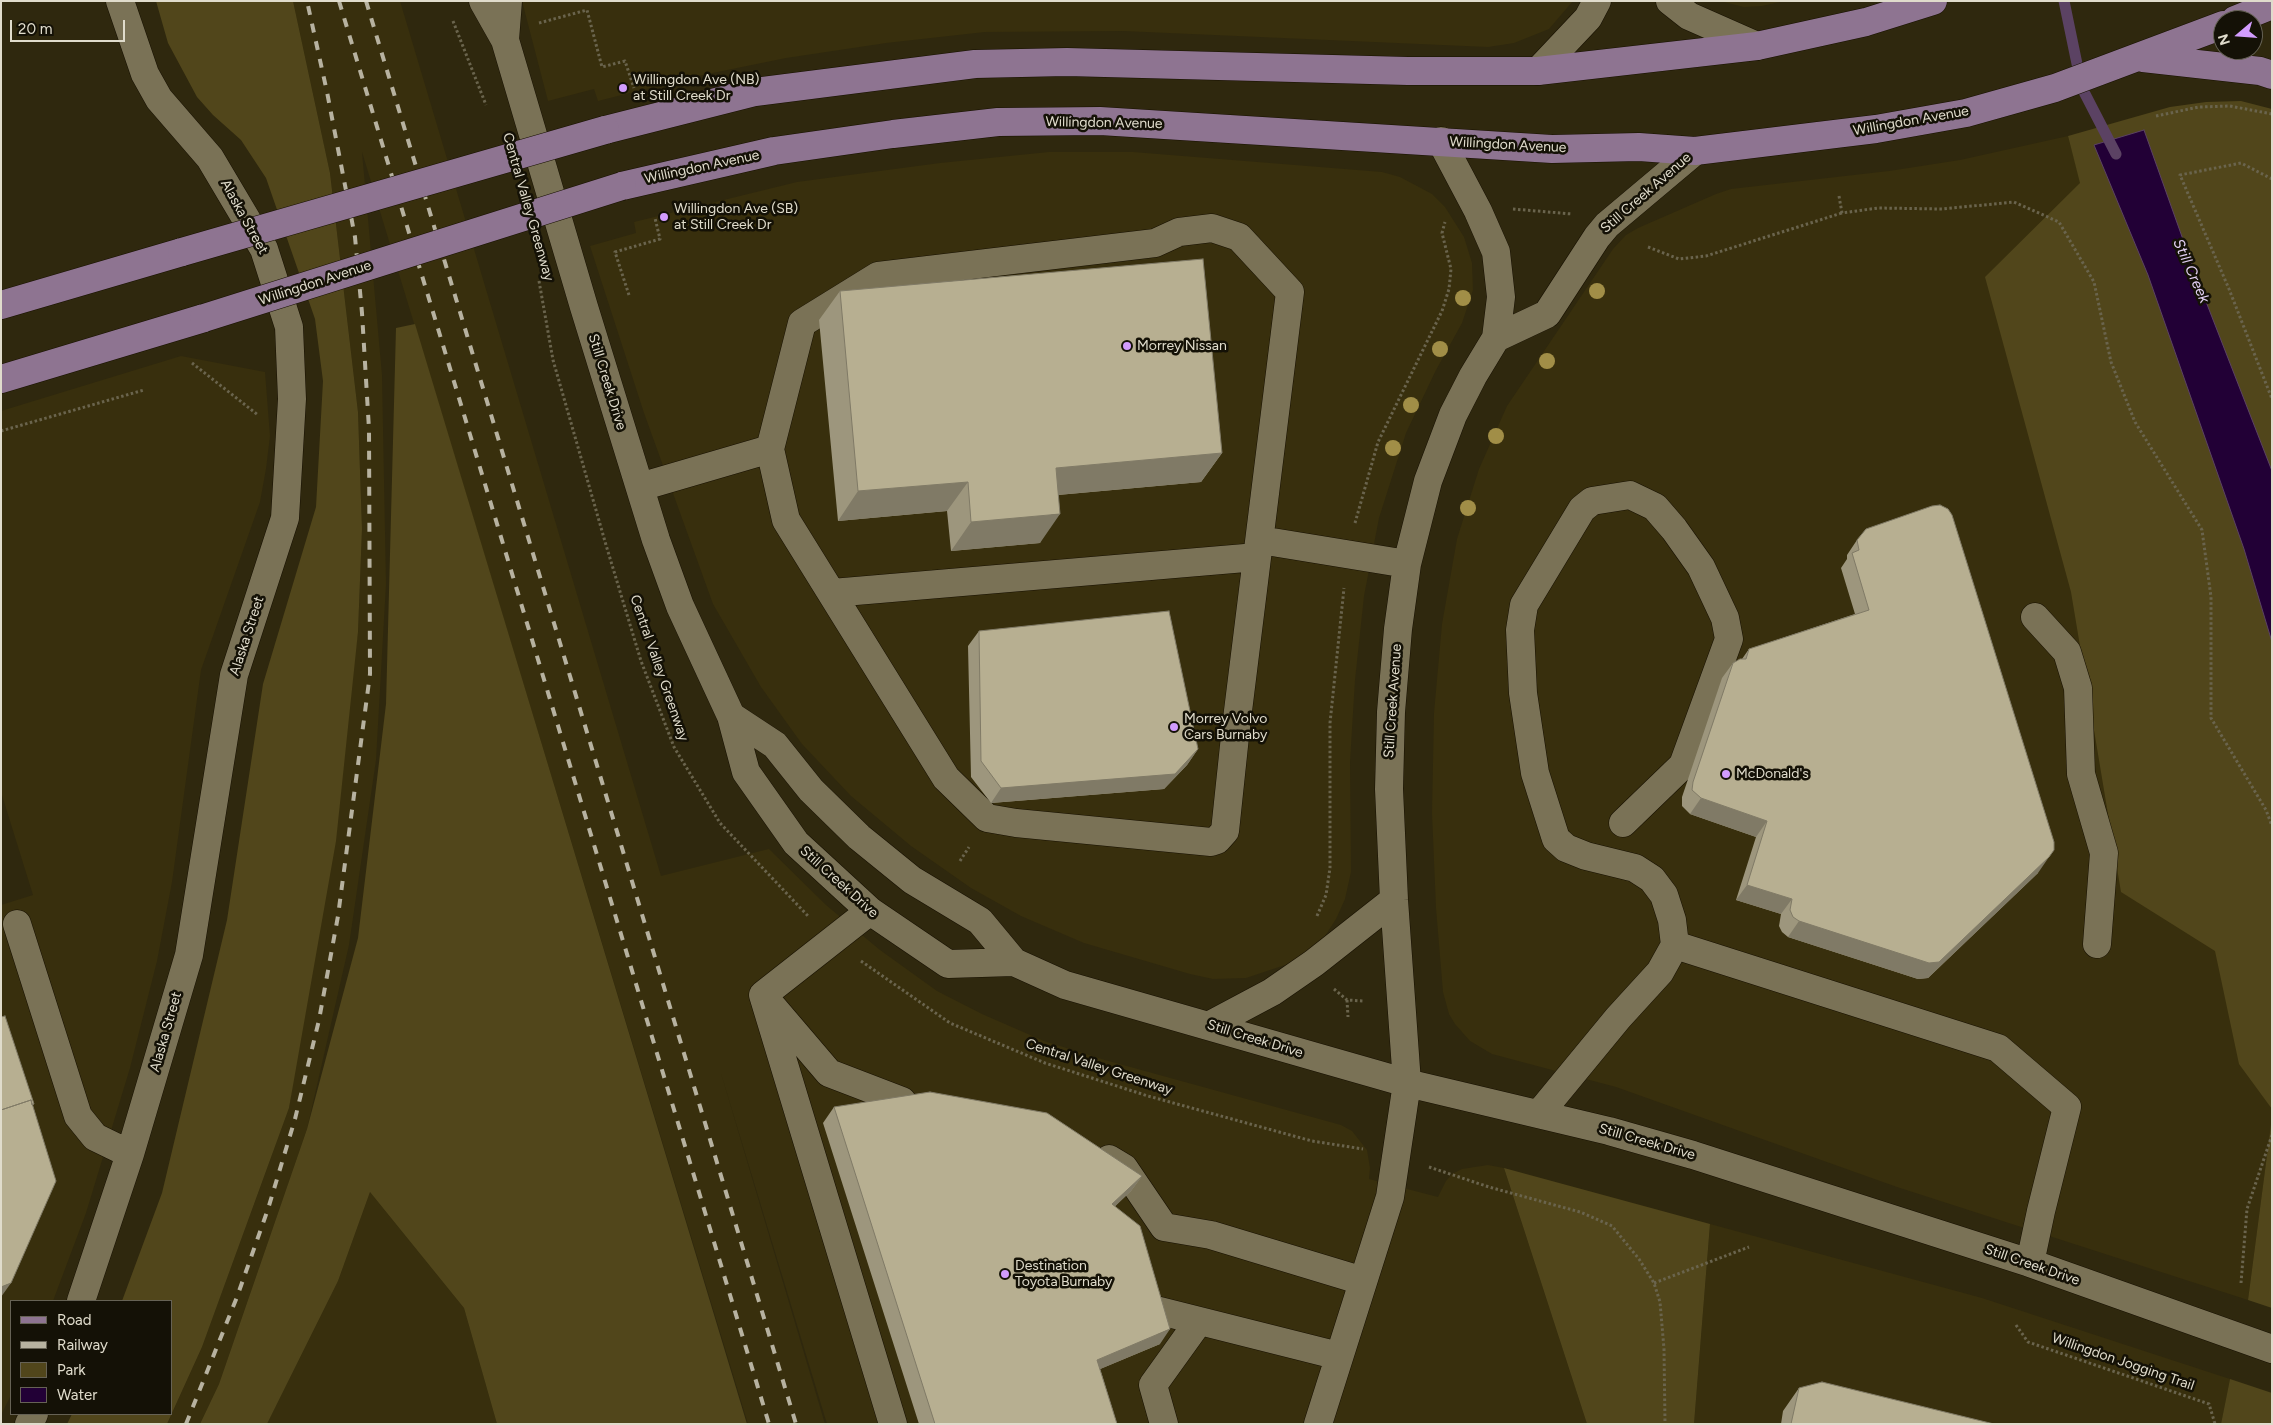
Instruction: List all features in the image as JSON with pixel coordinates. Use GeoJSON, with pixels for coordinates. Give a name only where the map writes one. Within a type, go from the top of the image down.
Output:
{"type":"FeatureCollection","features":[{"type":"Feature","properties":{"kind":"main road"},"geometry":{"type":"LineString","coordinates":[[1,305],[605,130],[755,92],[975,64],[1066,62],[1408,71],[1538,71],[1757,46],[1866,22],[1933,1]]}},
{"type":"Feature","properties":{"kind":"main road","name":"Willingdon Avenue"},"geometry":{"type":"LineString","coordinates":[[1,379],[204,318],[622,186],[774,151],[893,134],[998,122],[1100,121],[1552,149],[1639,147],[1695,151],[1894,126],[1966,113],[2055,88],[2213,29]]}},
{"type":"Feature","properties":{"kind":"main road"},"geometry":{"type":"LineString","coordinates":[[2139,58],[2260,71],[2272,75]]}},
{"type":"Feature","properties":{"kind":"street","name":"Alaska Street"},"geometry":{"type":"LineString","coordinates":[[81,1300],[130,1154],[189,955],[234,675],[286,518],[292,399],[289,327],[264,249],[210,158],[159,99],[145,74],[120,1]]}},
{"type":"Feature","properties":{"kind":"street","name":"Still Creek Drive"},"geometry":{"type":"LineString","coordinates":[[483,1],[505,40],[640,488],[680,606],[731,716],[746,772],[796,844],[870,911],[948,964],[1014,962],[1065,985],[1407,1083],[1539,1114],[1693,1155],[2030,1263],[2272,1349]]}},
{"type":"Feature","properties":{"kind":"street","name":"Still Creek Drive"},"geometry":{"type":"LineString","coordinates":[[505,40],[508,1]]}},
{"type":"Feature","properties":{"kind":"street"},"geometry":{"type":"LineString","coordinates":[[1538,71],[1588,18],[1597,1]]}},
{"type":"Feature","properties":{"kind":"street"},"geometry":{"type":"LineString","coordinates":[[1670,1],[1689,16],[1757,46]]}},
{"type":"Feature","properties":{"kind":"street","name":"Still Creek Avenue"},"geometry":{"type":"LineString","coordinates":[[1318,1424],[1390,1197],[1407,1083],[1394,900],[1389,788],[1391,712],[1398,630],[1407,564],[1428,481],[1453,415],[1473,376],[1496,338],[1501,297],[1496,252],[1478,211],[1441,141]]}},
{"type":"Feature","properties":{"kind":"street","name":"Still Creek Avenue"},"geometry":{"type":"LineString","coordinates":[[1496,338],[1547,314],[1597,237],[1607,225],[1695,151]]}},
{"type":"Feature","properties":{"kind":"street"},"geometry":{"type":"LineString","coordinates":[[1212,228],[1239,236],[1290,292],[1225,831],[1217,840],[1211,842],[987,818],[946,778],[786,520],[770,449],[802,323],[878,276],[1155,243],[1179,232],[1212,228]]}},
{"type":"Feature","properties":{"kind":"street"},"geometry":{"type":"LineString","coordinates":[[640,488],[770,449]]}},
{"type":"Feature","properties":{"kind":"street"},"geometry":{"type":"LineString","coordinates":[[1539,1114],[1618,1018],[1660,972],[1674,945],[1672,920],[1664,895],[1652,879],[1635,868],[1586,856],[1566,848],[1556,839],[1534,773],[1524,693],[1520,630],[1524,605],[1582,509],[1592,501],[1630,495],[1655,507],[1674,529],[1701,567],[1725,618],[1729,639],[1683,765],[1623,823]]}},
{"type":"Feature","properties":{"kind":"street"},"geometry":{"type":"LineString","coordinates":[[832,593],[1258,548],[1407,564]]}},
{"type":"Feature","properties":{"kind":"street"},"geometry":{"type":"LineString","coordinates":[[2035,617],[2067,652],[2078,688],[2081,774],[2104,853],[2097,944]]}},
{"type":"Feature","properties":{"kind":"street","name":"Still Creek Drive"},"geometry":{"type":"LineString","coordinates":[[731,716],[775,744],[811,790],[859,838],[912,880],[980,920],[1014,962]]}},
{"type":"Feature","properties":{"kind":"street"},"geometry":{"type":"LineString","coordinates":[[1210,1025],[1272,992],[1314,963],[1394,900]]}},
{"type":"Feature","properties":{"kind":"street"},"geometry":{"type":"LineString","coordinates":[[763,995],[870,911]]}},
{"type":"Feature","properties":{"kind":"street"},"geometry":{"type":"LineString","coordinates":[[17,924],[78,1116],[95,1137],[130,1154]]}},
{"type":"Feature","properties":{"kind":"street"},"geometry":{"type":"LineString","coordinates":[[1674,945],[1998,1048],[2067,1107],[2030,1263]]}},
{"type":"Feature","properties":{"kind":"street"},"geometry":{"type":"LineString","coordinates":[[763,995],[828,1073],[902,1101]]}},
{"type":"Feature","properties":{"kind":"street"},"geometry":{"type":"LineString","coordinates":[[763,995],[893,1424]]}},
{"type":"Feature","properties":{"kind":"street"},"geometry":{"type":"LineString","coordinates":[[1086,1146],[1124,1168],[1164,1227],[1211,1235],[1363,1281]]}},
{"type":"Feature","properties":{"kind":"street"},"geometry":{"type":"LineString","coordinates":[[1148,1308],[1339,1356]]}},
{"type":"Feature","properties":{"kind":"street"},"geometry":{"type":"LineString","coordinates":[[1164,1424],[1153,1385],[1199,1321]]}},
{"type":"Feature","properties":{"kind":"path"},"geometry":{"type":"LineString","coordinates":[[538,24],[587,10],[602,67],[625,61]]}},
{"type":"Feature","properties":{"kind":"path"},"geometry":{"type":"LineString","coordinates":[[452,18],[487,106]]}},
{"type":"Feature","properties":{"kind":"path"},"geometry":{"type":"LineString","coordinates":[[2156,116],[2199,107],[2230,106],[2272,114]]}},
{"type":"Feature","properties":{"kind":"path"},"geometry":{"type":"LineString","coordinates":[[2272,179],[2241,163],[2180,174],[2229,289],[2272,399]]}},
{"type":"Feature","properties":{"kind":"path"},"geometry":{"type":"LineString","coordinates":[[1839,196],[1842,213]]}},
{"type":"Feature","properties":{"kind":"path"},"geometry":{"type":"LineString","coordinates":[[1648,247],[1679,259],[1706,256],[1842,213],[1878,208],[1942,209],[2014,202],[2059,222],[2094,282],[2112,362],[2135,422],[2202,530],[2211,597],[2211,718],[2266,810],[2272,826]]}},
{"type":"Feature","properties":{"kind":"path"},"geometry":{"type":"LineString","coordinates":[[1506,209],[1573,214]]}},
{"type":"Feature","properties":{"kind":"path"},"geometry":{"type":"LineString","coordinates":[[629,295],[615,252],[660,239],[656,218]]}},
{"type":"Feature","properties":{"kind":"path","name":"Central Valley Greenway"},"geometry":{"type":"LineString","coordinates":[[538,278],[553,360],[604,536],[642,661],[674,747],[720,823],[804,914],[869,968],[950,1023],[1045,1063],[1148,1096],[1312,1141],[1367,1150]]}},
{"type":"Feature","properties":{"kind":"path"},"geometry":{"type":"LineString","coordinates":[[192,363],[257,415]]}},
{"type":"Feature","properties":{"kind":"path"},"geometry":{"type":"LineString","coordinates":[[1,431],[144,390]]}},
{"type":"Feature","properties":{"kind":"path"},"geometry":{"type":"LineString","coordinates":[[960,861],[970,844]]}},
{"type":"Feature","properties":{"kind":"path"},"geometry":{"type":"LineString","coordinates":[[1348,1017],[1347,1000],[1363,1001]]}},
{"type":"Feature","properties":{"kind":"path"},"geometry":{"type":"LineString","coordinates":[[2241,1283],[2247,1209],[2272,1135]]}},
{"type":"Feature","properties":{"kind":"path"},"geometry":{"type":"LineString","coordinates":[[1452,1174],[1489,1187],[1580,1212],[1612,1226],[1640,1259],[1654,1283],[1660,1302],[1663,1322],[1665,1424]]}},
{"type":"Feature","properties":{"kind":"path"},"geometry":{"type":"LineString","coordinates":[[1654,1283],[1749,1247]]}},
{"type":"Feature","properties":{"kind":"path","name":"Willingdon Jogging Trail"},"geometry":{"type":"LineString","coordinates":[[2016,1326],[2028,1342],[2209,1404],[2215,1424]]}},
{"type":"Feature","properties":{"kind":"shaded area"},"geometry":{"type":"Polygon","coordinates":[[[293,1],[400,1],[661,876],[769,849],[826,905],[880,950],[937,991],[982,1014],[1044,1041],[1105,1060],[1341,1125],[1352,1131],[1367,1150],[1370,1168],[1369,1179],[1438,1197],[1452,1174],[1462,1169],[1488,1165],[1504,1168],[1587,1424],[827,1424],[720,1070],[825,1424],[748,1424],[362,152],[382,375],[386,584],[376,760],[349,945],[307,1129],[219,1384],[200,1424],[167,1424],[202,1347],[289,1108],[358,632],[362,529],[358,412],[330,173],[293,1]]]}},
{"type":"Feature","properties":{"kind":"shaded area"},"geometry":{"type":"Polygon","coordinates":[[[522,1],[1573,1],[1549,29],[1514,43],[1488,47],[1123,31],[985,32],[886,43],[786,58],[693,77],[598,101],[594,89],[548,101],[522,1]]]}},
{"type":"Feature","properties":{"kind":"shaded area"},"geometry":{"type":"Polygon","coordinates":[[[1720,1],[1784,1],[1762,6],[1744,7],[1720,1]]]}},
{"type":"Feature","properties":{"kind":"shaded area"},"geometry":{"type":"Polygon","coordinates":[[[2068,136],[2184,560],[2272,914],[2272,1118],[2248,1300],[1897,1187],[1616,1087],[1492,1054],[1470,1041],[1455,1024],[1449,1014],[1443,992],[1436,908],[1432,813],[1434,713],[1442,624],[1457,539],[1479,469],[1507,406],[1613,249],[1626,235],[1638,228],[1731,189],[1889,171],[1960,160],[2068,136]]]}},
{"type":"Feature","properties":{"kind":"shaded area"},"geometry":{"type":"Polygon","coordinates":[[[1049,152],[1133,152],[1382,172],[1400,177],[1432,194],[1445,207],[1464,237],[1472,263],[1473,290],[1462,323],[1436,370],[1406,433],[1379,518],[1364,596],[1355,680],[1350,762],[1351,872],[1345,899],[1336,919],[1325,936],[1308,954],[1288,964],[1246,978],[1213,979],[1190,974],[1084,943],[1021,916],[971,888],[911,846],[851,796],[802,744],[761,687],[713,604],[644,413],[590,246],[636,233],[634,222],[797,182],[940,163],[1049,152]]]}},
{"type":"Feature","properties":{"kind":"shaded area"},"geometry":{"type":"Polygon","coordinates":[[[181,356],[265,372],[270,436],[260,502],[201,670],[172,882],[157,961],[130,1068],[86,1213],[53,1300],[10,1300],[10,1397],[1,1415],[1,905],[33,895],[1,792],[1,411],[181,356]]]}},
{"type":"Feature","properties":{"kind":"shaded area"},"geometry":{"type":"Polygon","coordinates":[[[370,1192],[464,1308],[497,1424],[267,1424],[338,1281],[370,1192]]]}},
{"type":"Feature","properties":{"kind":"shaded area"},"geometry":{"type":"Polygon","coordinates":[[[1710,1224],[1982,1298],[2230,1379],[2221,1424],[1694,1424],[1710,1224]]]}},
{"type":"Feature","properties":{"kind":"green space"},"geometry":{"type":"Polygon","coordinates":[[[156,1],[293,1],[330,173],[358,412],[362,529],[358,632],[336,841],[289,1108],[202,1347],[172,1413],[172,1300],[122,1300],[162,1193],[227,920],[263,684],[316,507],[323,381],[315,319],[266,178],[241,140],[213,115],[197,97],[168,43],[156,1]]]}},
{"type":"Feature","properties":{"kind":"green space"},"geometry":{"type":"Polygon","coordinates":[[[2241,101],[2272,109],[2272,1109],[2239,1064],[2215,951],[2121,892],[2071,592],[1985,277],[2080,183],[2068,136],[2170,107],[2206,102],[2241,101]]]}},
{"type":"Feature","properties":{"kind":"green space"},"geometry":{"type":"Polygon","coordinates":[[[415,324],[747,1424],[497,1424],[464,1308],[370,1192],[338,1281],[267,1424],[200,1424],[219,1384],[307,1129],[358,938],[386,704],[396,328],[415,324]]]}},
{"type":"Feature","properties":{"kind":"green space"},"geometry":{"type":"Polygon","coordinates":[[[2272,1117],[2272,1308],[2248,1300],[2272,1117]]]}},
{"type":"Feature","properties":{"kind":"green space"},"geometry":{"type":"Polygon","coordinates":[[[1504,1168],[1710,1224],[1694,1424],[1587,1424],[1504,1168]]]}},
{"type":"Feature","properties":{"kind":"green space"},"geometry":{"type":"Polygon","coordinates":[[[2230,1379],[2272,1393],[2272,1424],[2221,1424],[2230,1379]]]}},
{"type":"Feature","properties":{"kind":"green space"},"geometry":{"type":"Polygon","coordinates":[[[72,1415],[171,1415],[167,1424],[67,1424],[72,1415]]]}},
{"type":"Feature","properties":{"kind":"water"},"geometry":{"type":"Polygon","coordinates":[[[2144,130],[2196,276],[2272,471],[2272,642],[2244,549],[2148,275],[2094,145],[2144,130]]]}},
{"type":"Feature","properties":{"kind":"building"},"geometry":{"type":"Polygon","coordinates":[[[1203,259],[1222,453],[1056,468],[1060,514],[971,522],[968,482],[858,491],[840,291],[1203,259]]]}},
{"type":"Feature","properties":{"kind":"building"},"geometry":{"type":"Polygon","coordinates":[[[1940,505],[1948,509],[1952,515],[2054,842],[2054,850],[2049,857],[1939,962],[1929,963],[1799,921],[1793,917],[1790,910],[1792,899],[1747,885],[1767,821],[1701,798],[1692,790],[1693,782],[1733,663],[1740,659],[1746,659],[1749,649],[1869,610],[1852,553],[1859,550],[1857,540],[1866,529],[1932,506],[1940,505]]]}},
{"type":"Feature","properties":{"kind":"building"},"geometry":{"type":"Polygon","coordinates":[[[1169,611],[1198,749],[1175,774],[1001,788],[981,761],[979,631],[1169,611]]]}},
{"type":"Feature","properties":{"kind":"building"},"geometry":{"type":"Polygon","coordinates":[[[5,1016],[34,1104],[32,1105],[31,1100],[1,1110],[1,1017],[5,1016]]]}},
{"type":"Feature","properties":{"kind":"building","name":"Destination Toyota Burnaby"},"geometry":{"type":"Polygon","coordinates":[[[930,1092],[1047,1113],[1142,1176],[1112,1204],[1140,1226],[1170,1329],[1097,1360],[1117,1424],[935,1424],[834,1107],[930,1092]]]}},
{"type":"Feature","properties":{"kind":"building"},"geometry":{"type":"Polygon","coordinates":[[[31,1100],[56,1181],[11,1283],[1,1287],[1,1110],[31,1100]]]}},
{"type":"Feature","properties":{"kind":"building"},"geometry":{"type":"Polygon","coordinates":[[[1822,1382],[1994,1424],[1791,1424],[1799,1388],[1822,1382]]]}},
{"type":"Feature","properties":{"kind":"waterway","name":"Still Creek"},"geometry":{"type":"LineString","coordinates":[[2064,1],[2082,88],[2116,154]]}},
{"type":"Feature","properties":{"kind":"railway"},"geometry":{"type":"LineString","coordinates":[[186,1424],[237,1297],[268,1209],[295,1119],[319,1020],[338,916],[370,674],[369,429],[355,237],[307,1]]}},
{"type":"Feature","properties":{"kind":"railway"},"geometry":{"type":"LineString","coordinates":[[339,1],[769,1424]]}},
{"type":"Feature","properties":{"kind":"railway"},"geometry":{"type":"LineString","coordinates":[[366,1],[796,1424]]}},
{"type":"Feature","properties":{"kind":"place","name":"Willingdon Ave (NB) at Still Creek Dr"},"geometry":{"type":"Point","coordinates":[623,88]}},
{"type":"Feature","properties":{"kind":"place","name":"Willingdon Ave (SB) at Still Creek Dr"},"geometry":{"type":"Point","coordinates":[664,217]}},
{"type":"Feature","properties":{"kind":"place","name":"Morrey Nissan"},"geometry":{"type":"Point","coordinates":[1127,346]}},
{"type":"Feature","properties":{"kind":"place","name":"Morrey Volvo Cars Burnaby"},"geometry":{"type":"Point","coordinates":[1174,727]}},
{"type":"Feature","properties":{"kind":"place","name":"McDonald's"},"geometry":{"type":"Point","coordinates":[1726,774]}},
{"type":"Feature","properties":{"kind":"place","name":"Destination Toyota Burnaby"},"geometry":{"type":"Point","coordinates":[1005,1274]}}]}
